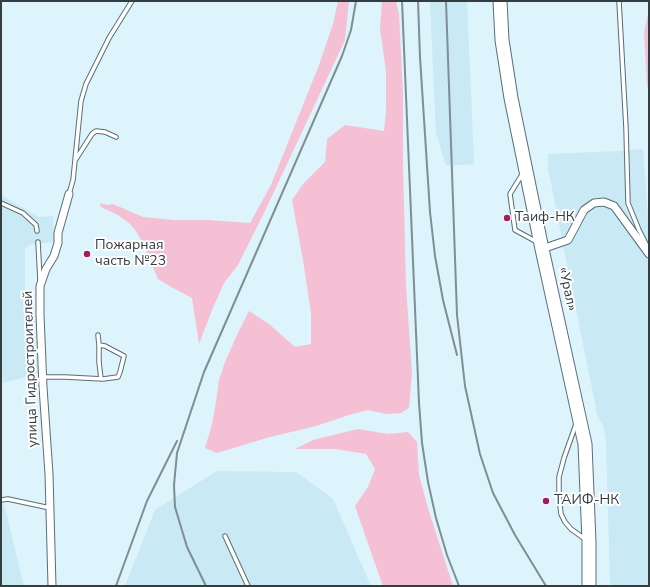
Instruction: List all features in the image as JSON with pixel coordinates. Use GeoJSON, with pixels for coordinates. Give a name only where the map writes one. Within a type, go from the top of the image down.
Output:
{"type":"FeatureCollection","features":[{"type":"Feature","properties":{"kind":"highway","name":"«Урал»"},"geometry":{"type":"LineString","coordinates":[[500,1],[502,40],[511,98],[585,444],[589,542],[589,586]]}},
{"type":"Feature","properties":{"kind":"street","name":"улица Гидростроителей"},"geometry":{"type":"LineString","coordinates":[[52,586],[50,508],[42,376],[40,286],[46,269],[54,256],[58,243],[58,233],[69,194]]}},
{"type":"Feature","properties":{"kind":"street"},"geometry":{"type":"LineString","coordinates":[[542,246],[568,240],[584,210],[594,203],[604,202],[614,206],[649,254]]}},
{"type":"Feature","properties":{"kind":"lane","name":"улица Гидростроителей"},"geometry":{"type":"LineString","coordinates":[[69,194],[73,180],[81,101],[86,84],[109,38],[132,1]]}},
{"type":"Feature","properties":{"kind":"lane"},"geometry":{"type":"LineString","coordinates":[[619,1],[626,128],[628,204],[649,250]]}},
{"type":"Feature","properties":{"kind":"lane"},"geometry":{"type":"LineString","coordinates":[[75,160],[92,134],[96,131],[105,132],[116,137]]}},
{"type":"Feature","properties":{"kind":"lane"},"geometry":{"type":"LineString","coordinates":[[525,169],[510,194],[516,230],[542,246]]}},
{"type":"Feature","properties":{"kind":"lane"},"geometry":{"type":"LineString","coordinates":[[1,203],[23,213],[36,225],[37,231]]}},
{"type":"Feature","properties":{"kind":"lane"},"geometry":{"type":"LineString","coordinates":[[38,242],[40,286]]}},
{"type":"Feature","properties":{"kind":"lane"},"geometry":{"type":"LineString","coordinates":[[98,335],[100,345],[99,362],[101,379]]}},
{"type":"Feature","properties":{"kind":"lane"},"geometry":{"type":"LineString","coordinates":[[42,376],[101,379],[118,377],[124,356],[100,345]]}},
{"type":"Feature","properties":{"kind":"lane"},"geometry":{"type":"LineString","coordinates":[[579,418],[564,458],[559,477],[559,497],[561,514],[565,522],[571,529],[589,542]]}},
{"type":"Feature","properties":{"kind":"lane"},"geometry":{"type":"LineString","coordinates":[[1,500],[8,499],[50,508]]}},
{"type":"Feature","properties":{"kind":"lane"},"geometry":{"type":"LineString","coordinates":[[225,536],[248,586]]}},
{"type":"Feature","properties":{"kind":"shaded area"},"geometry":{"type":"Polygon","coordinates":[[[338,1],[349,1],[345,40],[265,211],[238,265],[224,283],[199,344],[192,298],[158,279],[136,231],[130,224],[118,215],[101,207],[100,203],[107,205],[113,204],[143,217],[174,220],[208,220],[250,223],[271,185],[319,65],[333,24],[338,1]]]}},
{"type":"Feature","properties":{"kind":"shaded area"},"geometry":{"type":"Polygon","coordinates":[[[382,1],[396,1],[399,14],[403,94],[406,286],[412,373],[409,408],[401,413],[386,414],[368,410],[217,453],[205,448],[212,424],[219,380],[225,362],[249,311],[269,324],[295,347],[311,344],[311,313],[292,200],[303,184],[325,162],[327,139],[345,125],[384,131],[386,111],[386,72],[380,29],[382,1]]]}},
{"type":"Feature","properties":{"kind":"shaded area"},"geometry":{"type":"Polygon","coordinates":[[[430,1],[467,1],[474,164],[446,166],[436,133],[430,1]]]}},
{"type":"Feature","properties":{"kind":"shaded area"},"geometry":{"type":"Polygon","coordinates":[[[649,9],[649,92],[647,85],[644,32],[649,9]]]}},
{"type":"Feature","properties":{"kind":"shaded area"},"geometry":{"type":"Polygon","coordinates":[[[643,149],[649,218],[649,586],[612,586],[610,583],[606,440],[603,425],[598,418],[548,168],[548,154],[643,149]]]}},
{"type":"Feature","properties":{"kind":"shaded area"},"geometry":{"type":"Polygon","coordinates":[[[1,195],[39,217],[53,216],[54,242],[29,245],[25,249],[25,289],[34,315],[38,373],[1,383],[1,195]]]}},
{"type":"Feature","properties":{"kind":"shaded area"},"geometry":{"type":"Polygon","coordinates":[[[358,429],[388,434],[408,432],[417,442],[419,475],[453,586],[383,586],[355,506],[368,487],[375,469],[366,454],[335,449],[295,449],[313,440],[358,429]]]}},
{"type":"Feature","properties":{"kind":"shaded area"},"geometry":{"type":"Polygon","coordinates":[[[217,471],[296,472],[333,499],[371,586],[125,586],[155,510],[217,471]]]}},
{"type":"Feature","properties":{"kind":"shaded area"},"geometry":{"type":"Polygon","coordinates":[[[1,497],[6,512],[24,586],[1,586],[1,497]]]}},
{"type":"Feature","properties":{"kind":"railway"},"geometry":{"type":"LineString","coordinates":[[206,586],[187,547],[175,507],[174,485],[177,453],[204,372],[342,56],[351,30],[356,1]]}},
{"type":"Feature","properties":{"kind":"railway"},"geometry":{"type":"LineString","coordinates":[[402,1],[422,443],[428,482],[436,518],[447,555],[459,586]]}},
{"type":"Feature","properties":{"kind":"railway"},"geometry":{"type":"LineString","coordinates":[[418,1],[430,212],[435,256],[443,300],[457,355]]}},
{"type":"Feature","properties":{"kind":"railway"},"geometry":{"type":"LineString","coordinates":[[446,1],[457,315],[465,386],[480,454],[493,493],[515,535],[546,586]]}},
{"type":"Feature","properties":{"kind":"railway"},"geometry":{"type":"LineString","coordinates":[[116,586],[147,501],[177,441]]}},
{"type":"Feature","properties":{"kind":"place","name":"Таиф-НК"},"geometry":{"type":"Point","coordinates":[507,218]}},
{"type":"Feature","properties":{"kind":"place","name":"Пожарная часть №23"},"geometry":{"type":"Point","coordinates":[87,254]}},
{"type":"Feature","properties":{"kind":"place","name":"ТАИФ-НК"},"geometry":{"type":"Point","coordinates":[546,501]}}]}
